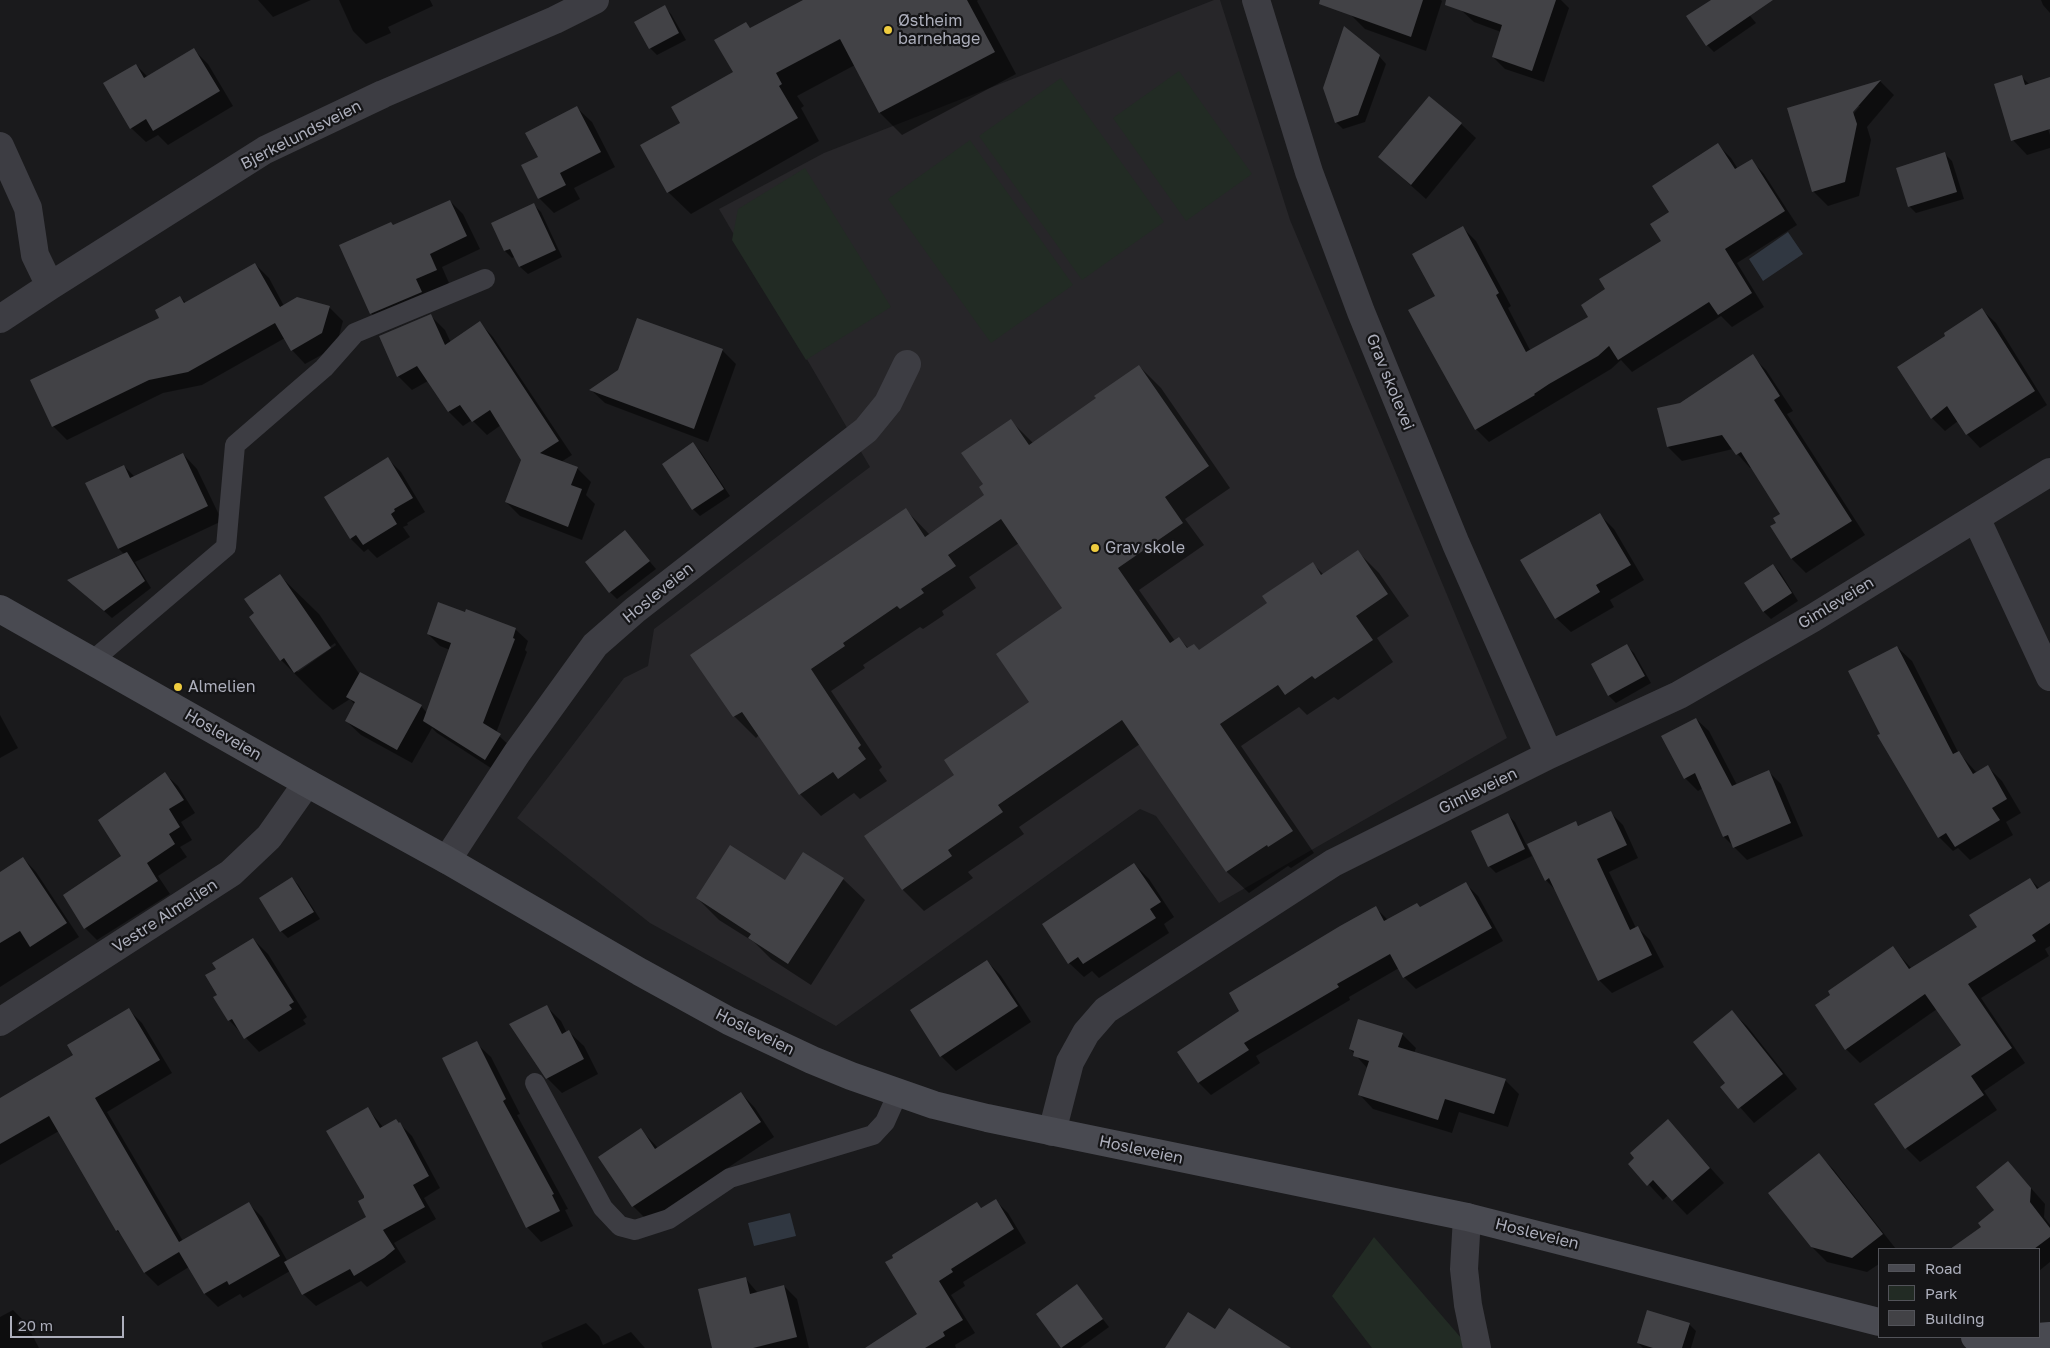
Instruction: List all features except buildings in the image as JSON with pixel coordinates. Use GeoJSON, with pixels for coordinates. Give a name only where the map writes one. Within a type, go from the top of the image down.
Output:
{"type":"FeatureCollection","features":[{"type":"Feature","properties":{"kind":"main road","name":"Hosleveien"},"geometry":{"type":"LineString","coordinates":[[0,609],[729,1021],[812,1060],[898,1093],[934,1105],[1052,1132],[1467,1217],[1878,1322]]}},
{"type":"Feature","properties":{"kind":"main road"},"geometry":{"type":"LineString","coordinates":[[1994,1338],[2025,1338]]}},
{"type":"Feature","properties":{"kind":"street","name":"Bjerkelundsveien"},"geometry":{"type":"LineString","coordinates":[[0,319],[265,150],[383,94],[555,20],[595,0]]}},
{"type":"Feature","properties":{"kind":"street","name":"Grav skolevei"},"geometry":{"type":"LineString","coordinates":[[1256,0],[1309,172],[1361,312],[1456,544],[1549,756]]}},
{"type":"Feature","properties":{"kind":"street"},"geometry":{"type":"LineString","coordinates":[[0,146],[28,208],[35,255],[50,286]]}},
{"type":"Feature","properties":{"kind":"street","name":"Hosleveien"},"geometry":{"type":"LineString","coordinates":[[447,860],[517,753],[594,645],[649,598],[866,430],[888,403],[907,364]]}},
{"type":"Feature","properties":{"kind":"street","name":"Gimleveien"},"geometry":{"type":"LineString","coordinates":[[1052,1132],[1070,1062],[1086,1033],[1106,1010],[1333,863],[1549,756],[1679,695],[1813,618],[2050,472]]}},
{"type":"Feature","properties":{"kind":"street"},"geometry":{"type":"LineString","coordinates":[[1976,518],[2050,677]]}},
{"type":"Feature","properties":{"kind":"street","name":"Vestre Almelien"},"geometry":{"type":"LineString","coordinates":[[0,1022],[231,873],[269,836],[307,783]]}},
{"type":"Feature","properties":{"kind":"street"},"geometry":{"type":"LineString","coordinates":[[1467,1217],[1464,1268],[1468,1305],[1476,1348]]}},
{"type":"Feature","properties":{"kind":"lane"},"geometry":{"type":"LineString","coordinates":[[92,661],[226,546],[235,445],[324,368],[355,333],[484,279]]}},
{"type":"Feature","properties":{"kind":"lane"},"geometry":{"type":"LineString","coordinates":[[535,1083],[603,1208],[620,1226],[635,1230],[669,1219],[730,1178],[873,1135],[885,1122],[898,1093]]}},
{"type":"Feature","properties":{"kind":"shaded area","name":"Grav skole"},"geometry":{"type":"Polygon","coordinates":[[[1214,0],[1220,0],[1290,220],[1507,738],[1219,903],[1156,816],[1140,809],[836,1026],[650,923],[517,818],[624,678],[648,666],[654,629],[870,467],[719,209],[824,153],[1214,0]]]}},
{"type":"Feature","properties":{"kind":"shaded area"},"geometry":{"type":"Polygon","coordinates":[[[1788,232],[1803,254],[1763,281],[1749,259],[1788,232]]]}},
{"type":"Feature","properties":{"kind":"shaded area"},"geometry":{"type":"Polygon","coordinates":[[[790,1213],[796,1236],[754,1246],[748,1223],[790,1213]]]}},
{"type":"Feature","properties":{"kind":"green space"},"geometry":{"type":"Polygon","coordinates":[[[1179,71],[1252,174],[1186,221],[1113,118],[1179,71]]]}},
{"type":"Feature","properties":{"kind":"green space"},"geometry":{"type":"Polygon","coordinates":[[[1061,78],[1164,222],[1082,280],[979,136],[1061,78]]]}},
{"type":"Feature","properties":{"kind":"green space"},"geometry":{"type":"Polygon","coordinates":[[[970,140],[1073,285],[991,343],[888,199],[970,140]]]}},
{"type":"Feature","properties":{"kind":"green space"},"geometry":{"type":"Polygon","coordinates":[[[805,168],[891,307],[806,360],[732,240],[738,209],[805,168]]]}},
{"type":"Feature","properties":{"kind":"green space"},"geometry":{"type":"Polygon","coordinates":[[[1374,1237],[1462,1339],[1463,1348],[1372,1348],[1332,1296],[1374,1237]]]}},
{"type":"Feature","properties":{"kind":"place","name":"Østheim barnehage"},"geometry":{"type":"Point","coordinates":[888,30]}},
{"type":"Feature","properties":{"kind":"place","name":"Grav skole"},"geometry":{"type":"Point","coordinates":[1095,548]}},
{"type":"Feature","properties":{"kind":"place","name":"Almelien"},"geometry":{"type":"Point","coordinates":[178,687]}}]}
